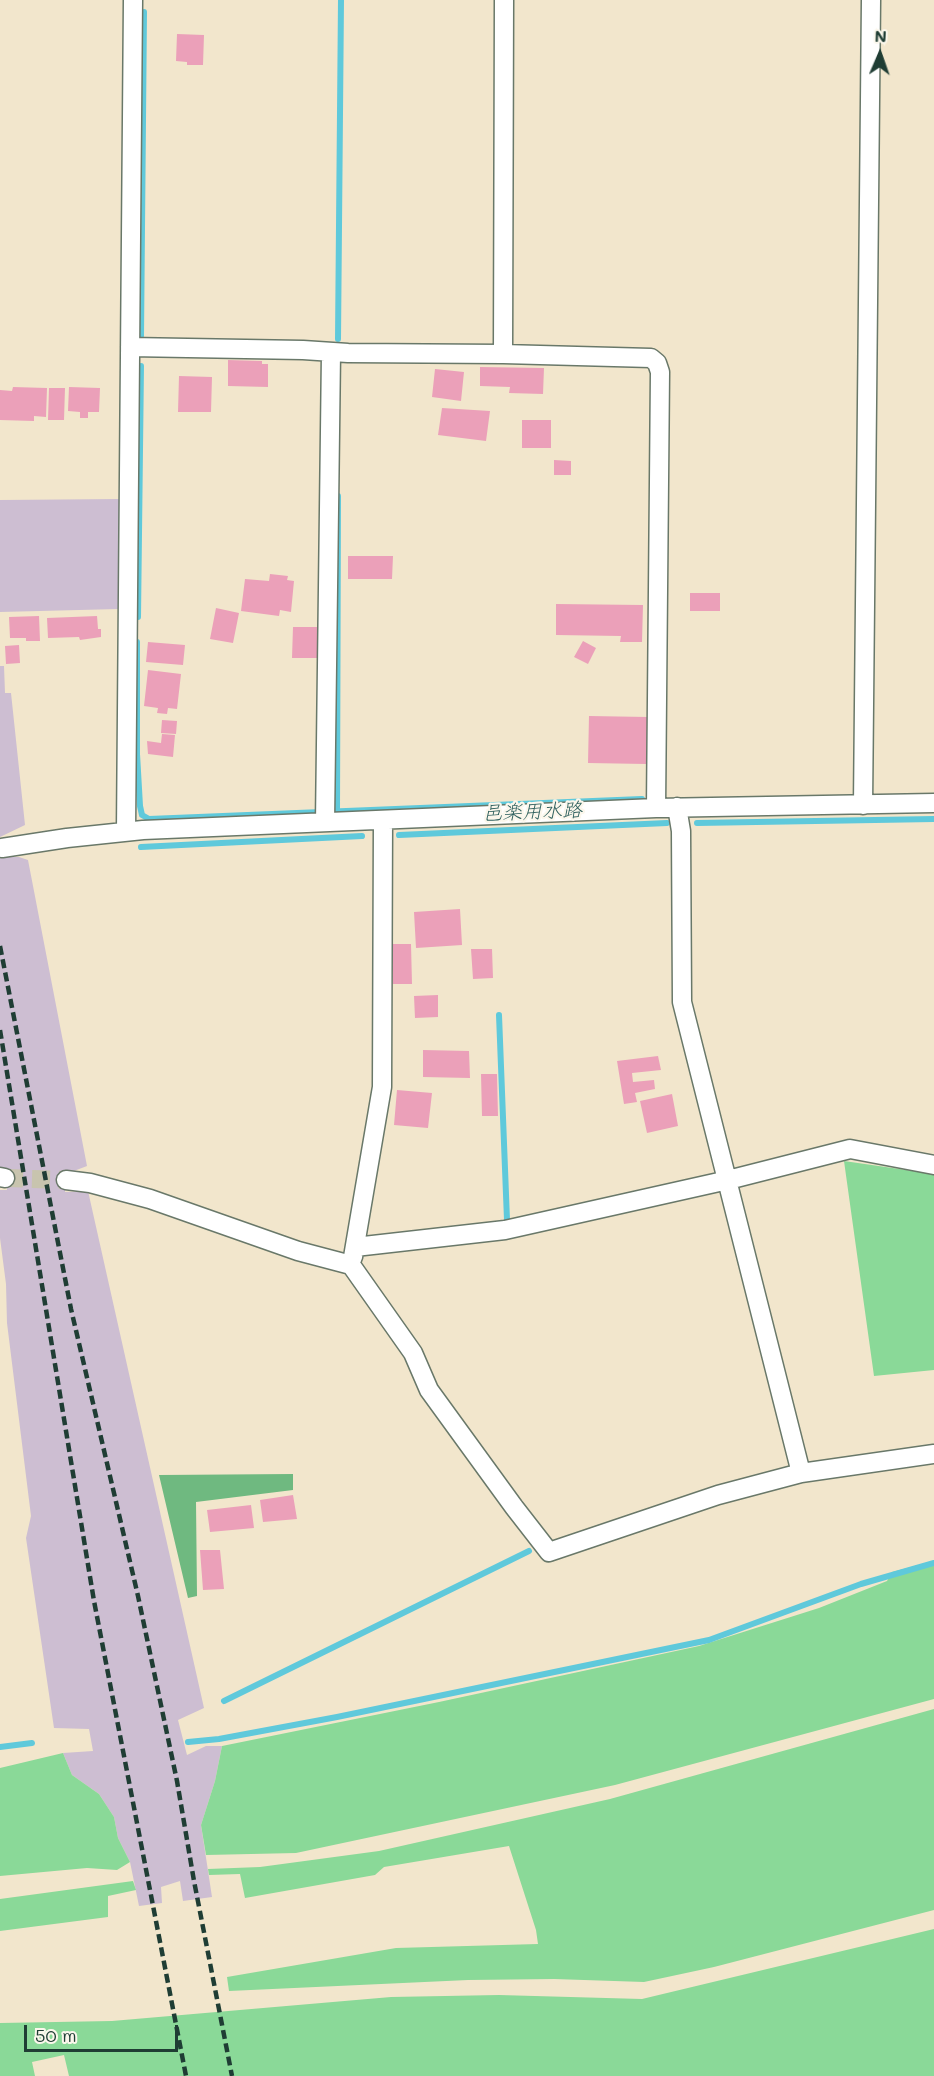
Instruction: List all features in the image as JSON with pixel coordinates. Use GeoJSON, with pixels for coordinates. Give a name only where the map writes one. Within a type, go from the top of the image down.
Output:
{"type":"FeatureCollection","features":[{"type":"Feature","properties":{"kind":"street"},"geometry":{"type":"LineString","coordinates":[[126,831],[133,0]]}},
{"type":"Feature","properties":{"kind":"street"},"geometry":{"type":"LineString","coordinates":[[503,354],[504,0]]}},
{"type":"Feature","properties":{"kind":"street"},"geometry":{"type":"LineString","coordinates":[[863,804],[871,0]]}},
{"type":"Feature","properties":{"kind":"street"},"geometry":{"type":"LineString","coordinates":[[130,347],[331,353],[644,356],[657,363],[660,372],[656,808]]}},
{"type":"Feature","properties":{"kind":"street"},"geometry":{"type":"LineString","coordinates":[[325,822],[331,353]]}},
{"type":"Feature","properties":{"kind":"street"},"geometry":{"type":"LineString","coordinates":[[2,848],[126,831],[677,807],[934,803]]}},
{"type":"Feature","properties":{"kind":"street"},"geometry":{"type":"LineString","coordinates":[[677,807],[681,831],[682,1002],[801,1473]]}},
{"type":"Feature","properties":{"kind":"street"},"geometry":{"type":"LineString","coordinates":[[351,1265],[382,1087],[383,820]]}},
{"type":"Feature","properties":{"kind":"street"},"geometry":{"type":"LineString","coordinates":[[355,1247],[505,1230],[728,1180],[850,1149],[934,1166]]}},
{"type":"Feature","properties":{"kind":"street"},"geometry":{"type":"LineString","coordinates":[[66,1180],[90,1183],[150,1199],[297,1251],[351,1265],[413,1353],[429,1390],[514,1508],[549,1552],[718,1495],[801,1473],[934,1454]]}},
{"type":"Feature","properties":{"kind":"shaded area"},"geometry":{"type":"Polygon","coordinates":[[[120,499],[119,609],[0,612],[0,500],[120,499]]]}},
{"type":"Feature","properties":{"kind":"shaded area"},"geometry":{"type":"Polygon","coordinates":[[[0,666],[4,666],[5,693],[11,693],[25,825],[0,837],[0,666]]]}},
{"type":"Feature","properties":{"kind":"shaded area"},"geometry":{"type":"Polygon","coordinates":[[[0,841],[4,857],[19,857],[28,860],[87,1166],[66,1174],[65,1192],[88,1191],[204,1708],[178,1720],[187,1755],[206,1746],[222,1746],[215,1781],[201,1825],[212,1897],[183,1901],[180,1881],[161,1887],[162,1903],[139,1906],[130,1862],[118,1838],[114,1817],[99,1794],[72,1775],[63,1753],[93,1751],[89,1729],[54,1728],[26,1538],[31,1516],[7,1323],[6,1284],[0,1238],[0,1190],[7,1190],[3,1167],[0,1167],[0,841]]]}},
{"type":"Feature","properties":{"kind":"green space"},"geometry":{"type":"Polygon","coordinates":[[[844,1161],[934,1174],[934,1370],[874,1376],[844,1161]]]}},
{"type":"Feature","properties":{"kind":"green space"},"geometry":{"type":"Polygon","coordinates":[[[293,1474],[293,1490],[196,1502],[197,1596],[188,1598],[159,1475],[293,1474]]]}},
{"type":"Feature","properties":{"kind":"green space"},"geometry":{"type":"Polygon","coordinates":[[[934,1561],[934,1699],[615,1785],[296,1853],[206,1855],[201,1825],[215,1781],[222,1746],[699,1646],[819,1608],[887,1581],[892,1572],[934,1561]]]}},
{"type":"Feature","properties":{"kind":"green space"},"geometry":{"type":"Polygon","coordinates":[[[934,1709],[934,1910],[714,1967],[644,1982],[554,1979],[468,1980],[229,1991],[227,1977],[396,1948],[538,1944],[536,1930],[509,1846],[384,1867],[375,1875],[245,1898],[240,1874],[209,1875],[208,1869],[260,1867],[379,1851],[610,1799],[934,1709]]]}},
{"type":"Feature","properties":{"kind":"green space"},"geometry":{"type":"Polygon","coordinates":[[[63,1753],[72,1775],[99,1794],[114,1817],[118,1838],[130,1862],[117,1870],[87,1868],[0,1876],[0,1768],[63,1753]]]}},
{"type":"Feature","properties":{"kind":"green space"},"geometry":{"type":"Polygon","coordinates":[[[133,1881],[136,1890],[108,1896],[108,1917],[0,1931],[0,1899],[133,1881]]]}},
{"type":"Feature","properties":{"kind":"green space"},"geometry":{"type":"Polygon","coordinates":[[[934,1929],[934,2076],[69,2076],[64,2055],[32,2062],[35,2076],[0,2076],[0,2023],[112,2021],[391,1997],[499,1995],[642,1999],[934,1929]]]}},
{"type":"Feature","properties":{"kind":"building"},"geometry":{"type":"Polygon","coordinates":[[[177,34],[204,35],[203,65],[187,65],[187,62],[176,61],[177,34]]]}},
{"type":"Feature","properties":{"kind":"building"},"geometry":{"type":"Polygon","coordinates":[[[228,360],[262,361],[262,364],[268,364],[268,387],[228,386],[228,360]]]}},
{"type":"Feature","properties":{"kind":"building"},"geometry":{"type":"Polygon","coordinates":[[[480,367],[544,368],[543,394],[509,393],[510,387],[480,386],[480,367]]]}},
{"type":"Feature","properties":{"kind":"building"},"geometry":{"type":"Polygon","coordinates":[[[435,369],[464,372],[461,401],[432,397],[435,369]]]}},
{"type":"Feature","properties":{"kind":"building"},"geometry":{"type":"Polygon","coordinates":[[[179,376],[212,377],[211,412],[178,412],[179,376]]]}},
{"type":"Feature","properties":{"kind":"building"},"geometry":{"type":"Polygon","coordinates":[[[13,387],[47,388],[46,417],[34,416],[34,421],[0,420],[0,390],[12,391],[13,387]]]}},
{"type":"Feature","properties":{"kind":"building"},"geometry":{"type":"Polygon","coordinates":[[[69,387],[100,388],[99,412],[88,412],[88,418],[80,418],[80,412],[68,411],[69,387]]]}},
{"type":"Feature","properties":{"kind":"building"},"geometry":{"type":"Polygon","coordinates":[[[49,388],[65,388],[64,420],[48,420],[49,388]]]}},
{"type":"Feature","properties":{"kind":"building"},"geometry":{"type":"Polygon","coordinates":[[[442,408],[490,411],[486,441],[438,435],[442,408]]]}},
{"type":"Feature","properties":{"kind":"building"},"geometry":{"type":"Polygon","coordinates":[[[522,420],[551,420],[551,448],[522,448],[522,420]]]}},
{"type":"Feature","properties":{"kind":"building"},"geometry":{"type":"Polygon","coordinates":[[[554,460],[571,461],[571,475],[554,475],[554,460]]]}},
{"type":"Feature","properties":{"kind":"building"},"geometry":{"type":"Polygon","coordinates":[[[348,556],[393,556],[392,579],[348,579],[348,556]]]}},
{"type":"Feature","properties":{"kind":"building"},"geometry":{"type":"Polygon","coordinates":[[[270,574],[288,576],[287,580],[294,581],[291,612],[280,610],[279,616],[241,611],[245,579],[269,581],[270,574]]]}},
{"type":"Feature","properties":{"kind":"building"},"geometry":{"type":"Polygon","coordinates":[[[690,593],[720,593],[720,611],[690,611],[690,593]]]}},
{"type":"Feature","properties":{"kind":"building"},"geometry":{"type":"Polygon","coordinates":[[[556,604],[643,605],[642,642],[620,642],[621,636],[556,635],[556,604]]]}},
{"type":"Feature","properties":{"kind":"building"},"geometry":{"type":"Polygon","coordinates":[[[216,608],[239,613],[233,643],[210,639],[216,608]]]}},
{"type":"Feature","properties":{"kind":"building"},"geometry":{"type":"Polygon","coordinates":[[[39,616],[40,641],[10,638],[9,617],[39,616]]]}},
{"type":"Feature","properties":{"kind":"building"},"geometry":{"type":"Polygon","coordinates":[[[97,616],[101,637],[80,640],[79,637],[48,638],[47,618],[97,616]]]}},
{"type":"Feature","properties":{"kind":"building"},"geometry":{"type":"Polygon","coordinates":[[[293,627],[318,627],[317,658],[292,658],[293,627]]]}},
{"type":"Feature","properties":{"kind":"building"},"geometry":{"type":"Polygon","coordinates":[[[583,641],[596,648],[588,664],[574,657],[583,641]]]}},
{"type":"Feature","properties":{"kind":"building"},"geometry":{"type":"Polygon","coordinates":[[[148,642],[185,645],[183,665],[146,662],[148,642]]]}},
{"type":"Feature","properties":{"kind":"building"},"geometry":{"type":"Polygon","coordinates":[[[19,645],[20,663],[6,664],[5,646],[19,645]]]}},
{"type":"Feature","properties":{"kind":"building"},"geometry":{"type":"Polygon","coordinates":[[[148,670],[181,674],[177,709],[168,708],[167,714],[157,713],[158,708],[144,706],[148,670]]]}},
{"type":"Feature","properties":{"kind":"building"},"geometry":{"type":"Polygon","coordinates":[[[589,716],[648,717],[646,764],[588,763],[589,716]]]}},
{"type":"Feature","properties":{"kind":"building"},"geometry":{"type":"Polygon","coordinates":[[[162,720],[177,721],[176,734],[161,733],[162,720]]]}},
{"type":"Feature","properties":{"kind":"building"},"geometry":{"type":"Polygon","coordinates":[[[162,734],[175,735],[173,757],[148,754],[147,741],[161,743],[162,734]]]}},
{"type":"Feature","properties":{"kind":"building"},"geometry":{"type":"Polygon","coordinates":[[[460,909],[462,945],[416,948],[414,912],[460,909]]]}},
{"type":"Feature","properties":{"kind":"building"},"geometry":{"type":"Polygon","coordinates":[[[392,944],[411,944],[412,984],[393,984],[392,944]]]}},
{"type":"Feature","properties":{"kind":"building"},"geometry":{"type":"Polygon","coordinates":[[[471,949],[492,949],[493,978],[473,979],[471,949]]]}},
{"type":"Feature","properties":{"kind":"building"},"geometry":{"type":"Polygon","coordinates":[[[438,995],[438,1017],[415,1018],[414,996],[438,995]]]}},
{"type":"Feature","properties":{"kind":"building"},"geometry":{"type":"Polygon","coordinates":[[[423,1050],[469,1051],[470,1078],[423,1077],[423,1050]]]}},
{"type":"Feature","properties":{"kind":"building"},"geometry":{"type":"Polygon","coordinates":[[[658,1056],[661,1070],[632,1073],[633,1082],[654,1080],[655,1089],[635,1093],[637,1102],[624,1104],[617,1061],[658,1056]]]}},
{"type":"Feature","properties":{"kind":"building"},"geometry":{"type":"Polygon","coordinates":[[[481,1074],[497,1074],[498,1116],[482,1116],[481,1074]]]}},
{"type":"Feature","properties":{"kind":"building"},"geometry":{"type":"Polygon","coordinates":[[[397,1090],[432,1093],[428,1128],[394,1125],[397,1090]]]}},
{"type":"Feature","properties":{"kind":"building"},"geometry":{"type":"Polygon","coordinates":[[[672,1094],[678,1126],[647,1133],[640,1101],[672,1094]]]}},
{"type":"Feature","properties":{"kind":"building"},"geometry":{"type":"Polygon","coordinates":[[[293,1495],[297,1519],[263,1522],[260,1500],[293,1495]]]}},
{"type":"Feature","properties":{"kind":"building"},"geometry":{"type":"Polygon","coordinates":[[[251,1505],[254,1528],[210,1532],[207,1510],[251,1505]]]}},
{"type":"Feature","properties":{"kind":"building"},"geometry":{"type":"Polygon","coordinates":[[[200,1550],[220,1550],[224,1589],[203,1590],[200,1550]]]}},
{"type":"Feature","properties":{"kind":"waterway"},"geometry":{"type":"LineString","coordinates":[[338,339],[341,0]]}},
{"type":"Feature","properties":{"kind":"waterway"},"geometry":{"type":"LineString","coordinates":[[141,336],[144,12]]}},
{"type":"Feature","properties":{"kind":"waterway"},"geometry":{"type":"LineString","coordinates":[[138,617],[141,366]]}},
{"type":"Feature","properties":{"kind":"waterway"},"geometry":{"type":"LineString","coordinates":[[337,811],[338,496]]}},
{"type":"Feature","properties":{"kind":"waterway"},"geometry":{"type":"LineString","coordinates":[[137,642],[137,754],[140,806],[142,815],[149,819],[642,799]]}},
{"type":"Feature","properties":{"kind":"waterway","name":"邑楽用水路"},"geometry":{"type":"LineString","coordinates":[[697,823],[934,819]]}},
{"type":"Feature","properties":{"kind":"waterway","name":"邑楽用水路"},"geometry":{"type":"LineString","coordinates":[[399,835],[667,823]]}},
{"type":"Feature","properties":{"kind":"waterway","name":"邑楽用水路"},"geometry":{"type":"LineString","coordinates":[[141,847],[362,836]]}},
{"type":"Feature","properties":{"kind":"waterway"},"geometry":{"type":"LineString","coordinates":[[499,1015],[507,1220]]}},
{"type":"Feature","properties":{"kind":"waterway"},"geometry":{"type":"LineString","coordinates":[[224,1701],[529,1551]]}},
{"type":"Feature","properties":{"kind":"waterway"},"geometry":{"type":"LineString","coordinates":[[188,1742],[219,1739],[337,1717],[709,1640],[861,1584],[934,1563]]}},
{"type":"Feature","properties":{"kind":"waterway"},"geometry":{"type":"LineString","coordinates":[[0,1747],[32,1743]]}},
{"type":"Feature","properties":{"kind":"tunnel"},"geometry":{"type":"LineString","coordinates":[[5,1178],[66,1180]]}},
{"type":"Feature","properties":{"kind":"railway"},"geometry":{"type":"LineString","coordinates":[[0,946],[71,1309],[138,1596],[177,1781],[232,2076]]}},
{"type":"Feature","properties":{"kind":"railway"},"geometry":{"type":"LineString","coordinates":[[0,1030],[94,1601],[186,2076]]}}]}
